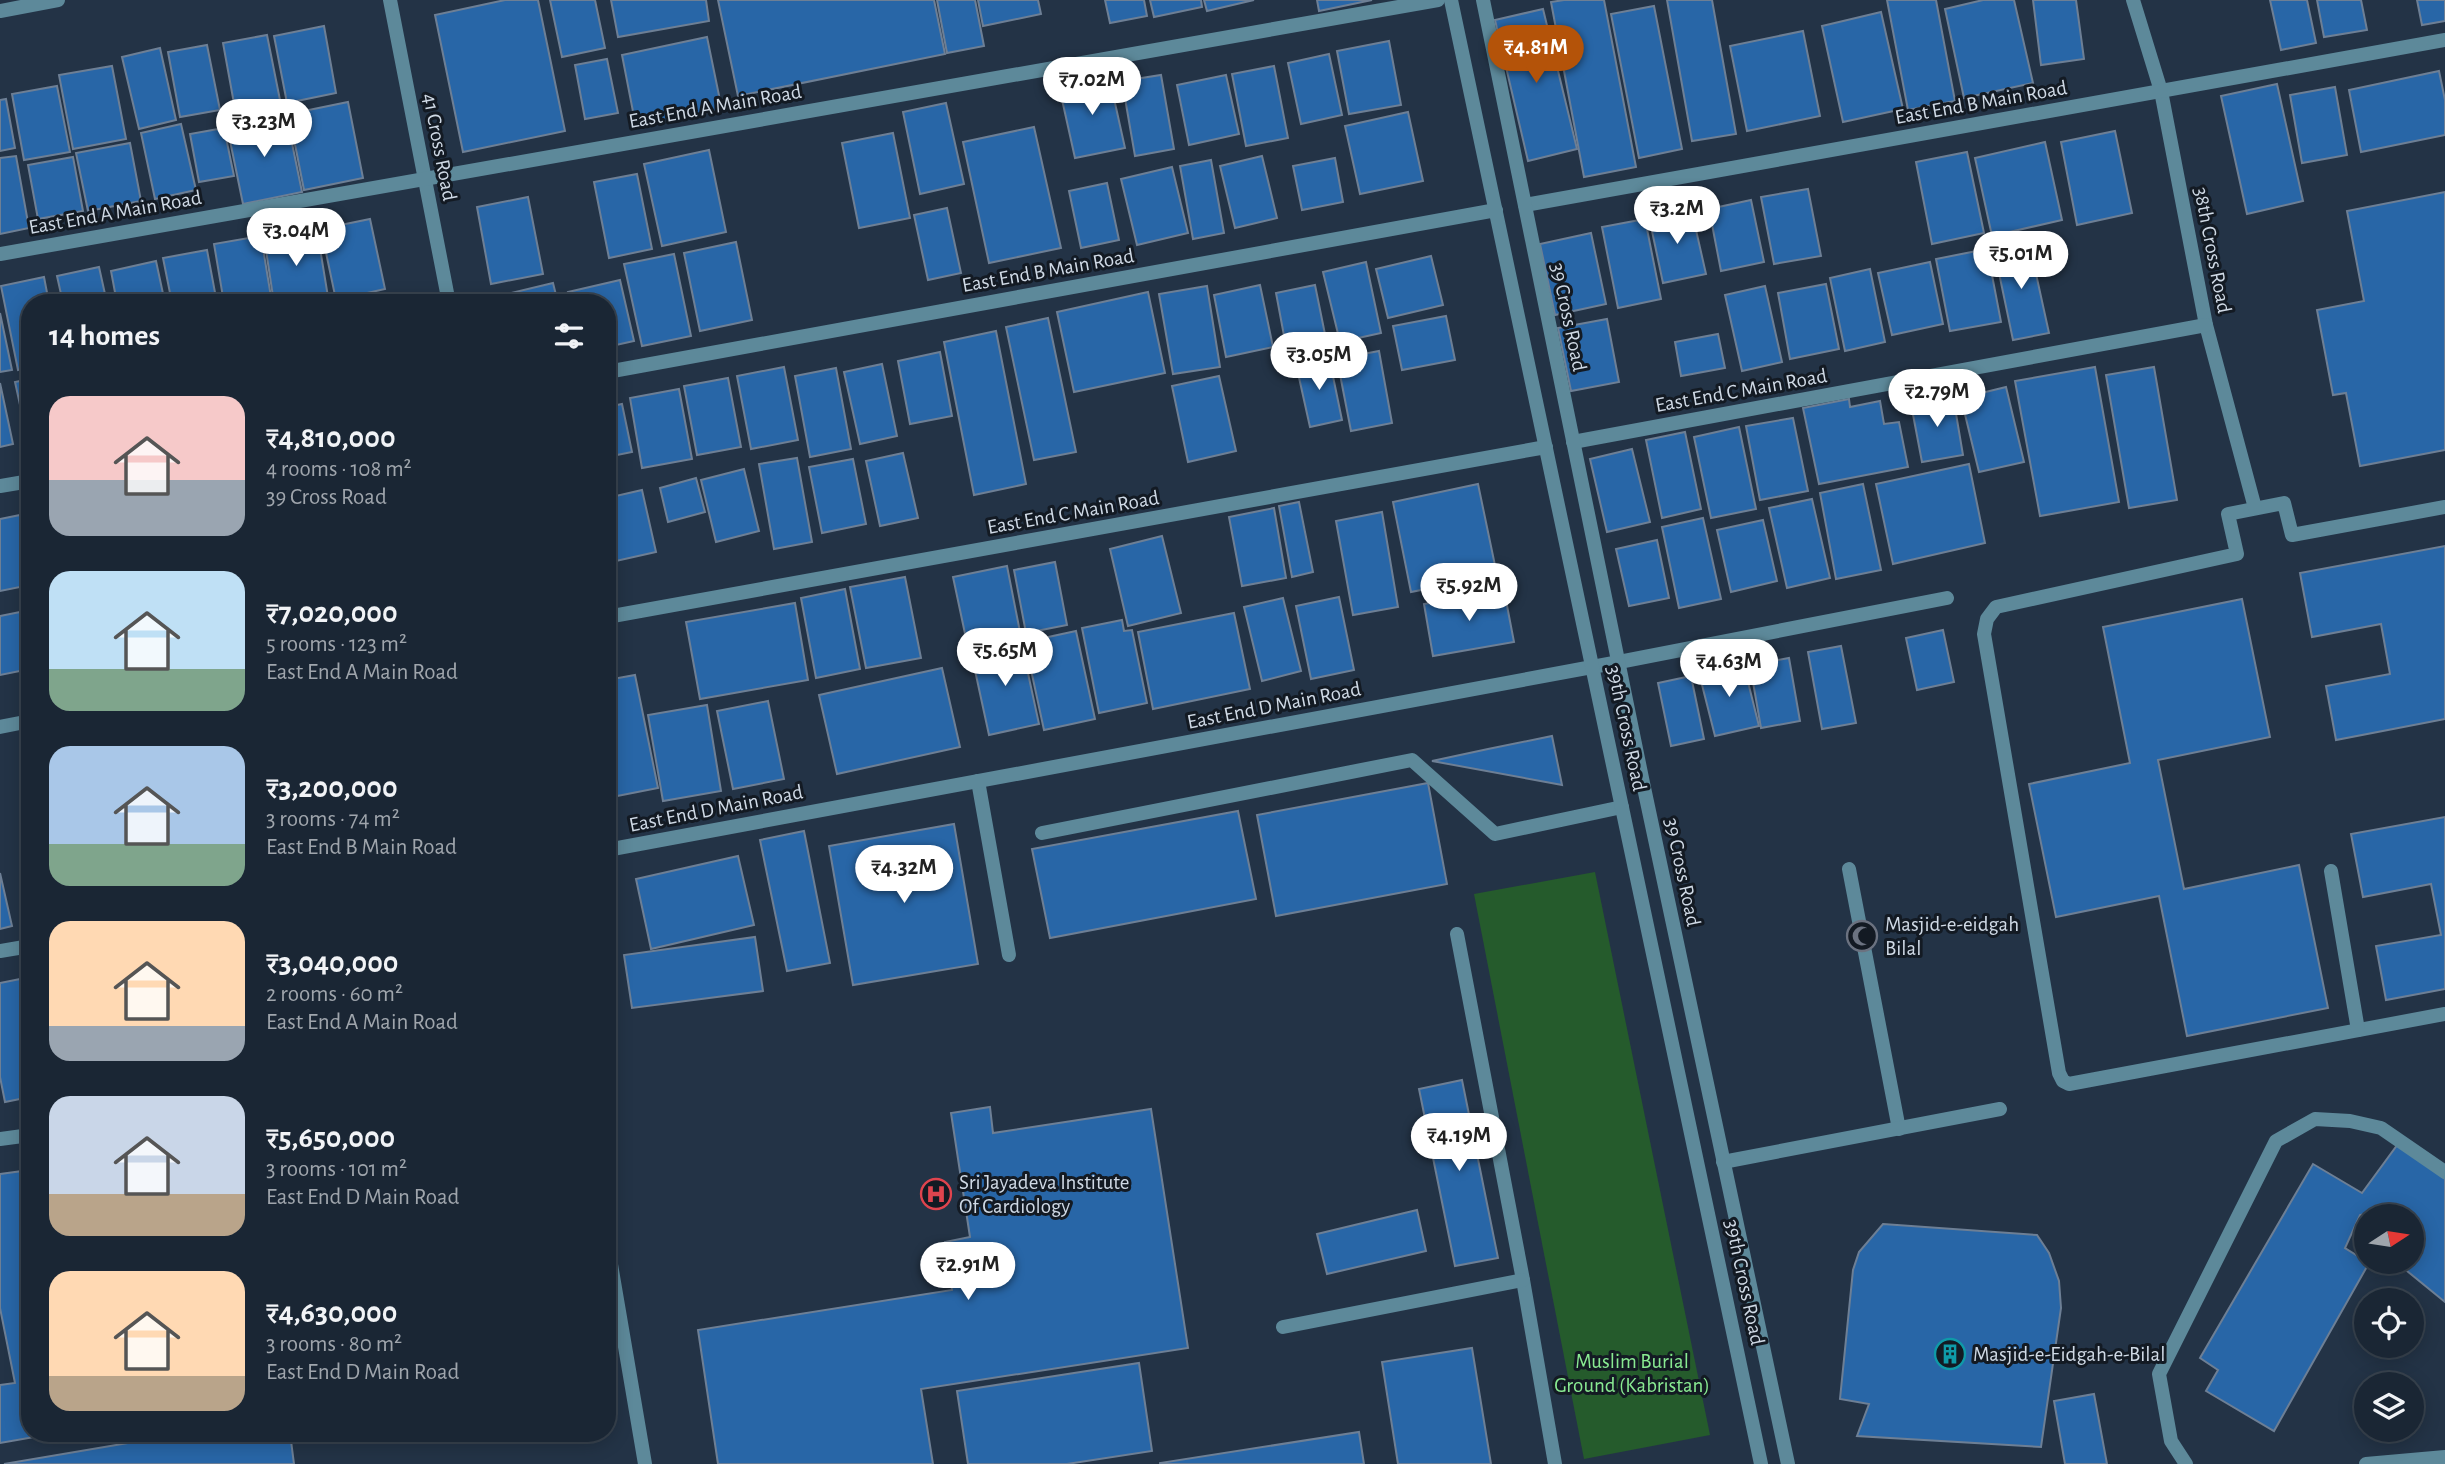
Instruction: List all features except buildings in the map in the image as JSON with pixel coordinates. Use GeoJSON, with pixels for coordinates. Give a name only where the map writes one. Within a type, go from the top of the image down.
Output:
{"type":"FeatureCollection","features":[{"type":"Feature","properties":{"kind":"street"},"geometry":{"type":"LineString","coordinates":[[0,11],[58,0]]}},
{"type":"Feature","properties":{"kind":"street","name":"41 Cross Road"},"geometry":{"type":"LineString","coordinates":[[390,0],[447,294]]}},
{"type":"Feature","properties":{"kind":"street","name":"East End A Main Road"},"geometry":{"type":"LineString","coordinates":[[0,254],[1437,0]]}},
{"type":"Feature","properties":{"kind":"street","name":"39th Cross Road"},"geometry":{"type":"LineString","coordinates":[[1451,0],[1761,1464]]}},
{"type":"Feature","properties":{"kind":"street","name":"39 Cross Road"},"geometry":{"type":"LineString","coordinates":[[1483,0],[1788,1464]]}},
{"type":"Feature","properties":{"kind":"street","name":"38th Cross Road"},"geometry":{"type":"LineString","coordinates":[[2133,0],[2161,92],[2206,325],[2255,508]]}},
{"type":"Feature","properties":{"kind":"street","name":"East End B Main Road"},"geometry":{"type":"LineString","coordinates":[[1525,205],[2445,40]]}},
{"type":"Feature","properties":{"kind":"street","name":"East End B Main Road"},"geometry":{"type":"LineString","coordinates":[[616,370],[1496,210]]}},
{"type":"Feature","properties":{"kind":"street","name":"East End C Main Road"},"geometry":{"type":"LineString","coordinates":[[1573,442],[2206,325]]}},
{"type":"Feature","properties":{"kind":"street","name":"East End C Main Road"},"geometry":{"type":"LineString","coordinates":[[616,615],[1546,447]]}},
{"type":"Feature","properties":{"kind":"street"},"geometry":{"type":"LineString","coordinates":[[0,486],[21,482]]}},
{"type":"Feature","properties":{"kind":"street"},"geometry":{"type":"LineString","coordinates":[[2445,507],[2292,535],[2284,503],[2228,514],[2237,554],[1996,607],[1987,619],[1983,634],[2059,1073],[2063,1081],[2069,1084],[2445,1014]]}},
{"type":"Feature","properties":{"kind":"street","name":"East End D Main Road"},"geometry":{"type":"LineString","coordinates":[[616,848],[1619,662],[1947,598]]}},
{"type":"Feature","properties":{"kind":"street"},"geometry":{"type":"LineString","coordinates":[[0,727],[21,723]]}},
{"type":"Feature","properties":{"kind":"street"},"geometry":{"type":"LineString","coordinates":[[1042,833],[1412,760],[1495,834],[1622,807]]}},
{"type":"Feature","properties":{"kind":"street"},"geometry":{"type":"LineString","coordinates":[[978,781],[1009,955]]}},
{"type":"Feature","properties":{"kind":"street"},"geometry":{"type":"LineString","coordinates":[[1849,869],[1899,1129]]}},
{"type":"Feature","properties":{"kind":"street"},"geometry":{"type":"LineString","coordinates":[[2331,872],[2358,1030]]}},
{"type":"Feature","properties":{"kind":"street"},"geometry":{"type":"LineString","coordinates":[[1457,933],[1523,1279],[1555,1464]]}},
{"type":"Feature","properties":{"kind":"street"},"geometry":{"type":"LineString","coordinates":[[0,951],[21,948]]}},
{"type":"Feature","properties":{"kind":"street"},"geometry":{"type":"LineString","coordinates":[[1723,1162],[2000,1109]]}},
{"type":"Feature","properties":{"kind":"street"},"geometry":{"type":"LineString","coordinates":[[2186,1464],[2171,1441],[2159,1374],[2276,1141],[2315,1119],[2350,1121],[2381,1128],[2445,1172]]}},
{"type":"Feature","properties":{"kind":"street"},"geometry":{"type":"LineString","coordinates":[[1690,1127],[1715,1123]]}},
{"type":"Feature","properties":{"kind":"street"},"geometry":{"type":"LineString","coordinates":[[0,1139],[21,1136]]}},
{"type":"Feature","properties":{"kind":"street"},"geometry":{"type":"LineString","coordinates":[[1283,1327],[1523,1279]]}},
{"type":"Feature","properties":{"kind":"street"},"geometry":{"type":"LineString","coordinates":[[616,1294],[645,1464]]}},
{"type":"Feature","properties":{"kind":"street"},"geometry":{"type":"LineString","coordinates":[[2366,1464],[2445,1457]]}},
{"type":"Feature","properties":{"kind":"green space","name":"Muslim Burial Ground (Kabristan)"},"geometry":{"type":"Polygon","coordinates":[[[1595,872],[1710,1435],[1584,1459],[1474,894],[1595,872]]]}},
{"type":"Feature","properties":{"kind":"place","name":"Masjid-e-eidgah Bilal"},"geometry":{"type":"Point","coordinates":[1862,936]}},
{"type":"Feature","properties":{"kind":"place","name":"Sri Jayadeva Institute Of Cardiology"},"geometry":{"type":"Point","coordinates":[936,1194]}},
{"type":"Feature","properties":{"kind":"place","name":"Masjid-e-Eidgah-e-Bilal"},"geometry":{"type":"Point","coordinates":[1950,1354]}}]}
